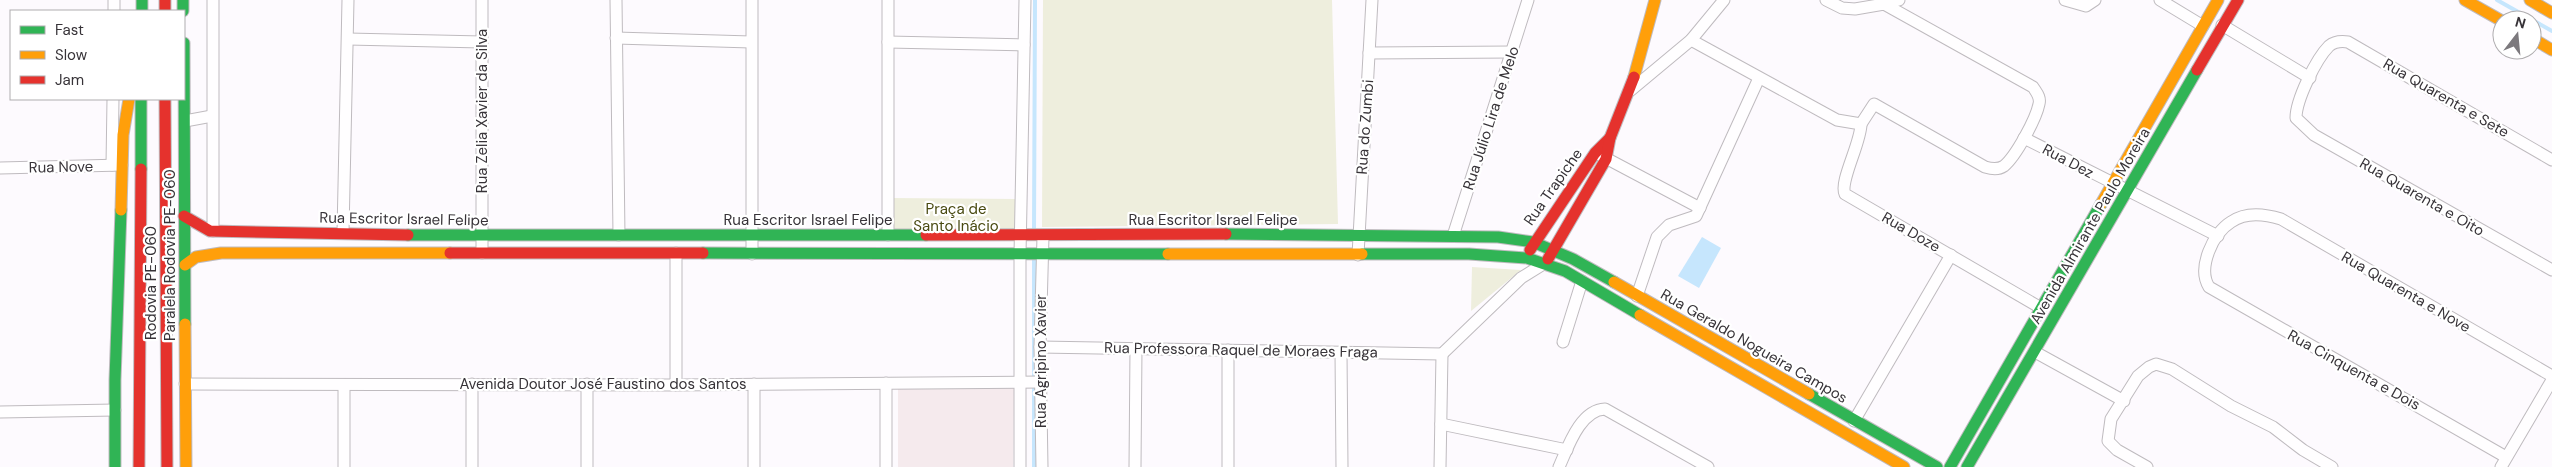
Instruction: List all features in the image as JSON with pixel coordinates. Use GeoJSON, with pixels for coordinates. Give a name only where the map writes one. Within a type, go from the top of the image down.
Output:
{"type":"FeatureCollection","features":[{"type":"Feature","properties":{"kind":"main road","name":"Rua Trapiche"},"geometry":{"type":"LineString","coordinates":[[1545,263],[1555,250],[1606,159],[1610,138],[1631,90],[1655,0]]}},
{"type":"Feature","properties":{"kind":"main road","name":"Avenida Almirante Paulo Moreira"},"geometry":{"type":"LineString","coordinates":[[1950,467],[2218,0]]}},
{"type":"Feature","properties":{"kind":"main road","name":"Avenida Almirante Paulo Moreira"},"geometry":{"type":"LineString","coordinates":[[1967,467],[2238,0]]}},
{"type":"Feature","properties":{"kind":"main road"},"geometry":{"type":"LineString","coordinates":[[2465,0],[2492,15]]}},
{"type":"Feature","properties":{"kind":"main road"},"geometry":{"type":"LineString","coordinates":[[2530,0],[2552,13]]}},
{"type":"Feature","properties":{"kind":"main road"},"geometry":{"type":"LineString","coordinates":[[115,467],[117,165],[129,100]]}},
{"type":"Feature","properties":{"kind":"main road","name":"Rodovia PE-060"},"geometry":{"type":"LineString","coordinates":[[139,467],[141,100]]}},
{"type":"Feature","properties":{"kind":"main road","name":"Rodovia PE-060"},"geometry":{"type":"LineString","coordinates":[[165,100],[168,467]]}},
{"type":"Feature","properties":{"kind":"main road","name":"Paralela Rodovia PE-060"},"geometry":{"type":"LineString","coordinates":[[185,100],[186,467]]}},
{"type":"Feature","properties":{"kind":"main road","name":"Rua Trapiche"},"geometry":{"type":"LineString","coordinates":[[1527,258],[1533,242],[1595,153],[1610,138]]}},
{"type":"Feature","properties":{"kind":"main road","name":"Rua Escritor Israel Felipe"},"geometry":{"type":"LineString","coordinates":[[184,216],[213,231],[482,236],[1358,234],[1498,237],[1533,242],[1555,250]]}},
{"type":"Feature","properties":{"kind":"main road","name":"Rua Geraldo Nogueira Campos"},"geometry":{"type":"LineString","coordinates":[[1555,250],[1937,467]]}},
{"type":"Feature","properties":{"kind":"main road"},"geometry":{"type":"LineString","coordinates":[[185,265],[196,257],[221,253],[1483,254],[1527,258],[1545,263]]}},
{"type":"Feature","properties":{"kind":"main road","name":"Rua Geraldo Nogueira Campos"},"geometry":{"type":"LineString","coordinates":[[1545,263],[1582,281],[1904,467]]}},
{"type":"Feature","properties":{"kind":"main road"},"geometry":{"type":"LineString","coordinates":[[1734,368],[1742,355]]}},
{"type":"Feature","properties":{"kind":"street"},"geometry":{"type":"LineString","coordinates":[[213,0],[213,231]]}},
{"type":"Feature","properties":{"kind":"street"},"geometry":{"type":"LineString","coordinates":[[343,232],[348,0]]}},
{"type":"Feature","properties":{"kind":"street","name":"Rua Zelia Xavier da Silva"},"geometry":{"type":"LineString","coordinates":[[482,0],[482,253]]}},
{"type":"Feature","properties":{"kind":"street"},"geometry":{"type":"LineString","coordinates":[[616,0],[618,235]]}},
{"type":"Feature","properties":{"kind":"street"},"geometry":{"type":"LineString","coordinates":[[752,0],[752,254]]}},
{"type":"Feature","properties":{"kind":"street"},"geometry":{"type":"LineString","coordinates":[[888,0],[888,235]]}},
{"type":"Feature","properties":{"kind":"street"},"geometry":{"type":"LineString","coordinates":[[1020,467],[1031,382],[1020,255],[1024,0]]}},
{"type":"Feature","properties":{"kind":"street","name":"Rua do Zumbi"},"geometry":{"type":"LineString","coordinates":[[1358,255],[1372,0]]}},
{"type":"Feature","properties":{"kind":"street","name":"Rua Júlio Lira de Melo"},"geometry":{"type":"LineString","coordinates":[[1453,236],[1528,0]]}},
{"type":"Feature","properties":{"kind":"street"},"geometry":{"type":"LineString","coordinates":[[1631,90],[1691,40],[1724,0]]}},
{"type":"Feature","properties":{"kind":"street"},"geometry":{"type":"LineString","coordinates":[[1826,0],[1842,8],[1855,9],[1899,0]]}},
{"type":"Feature","properties":{"kind":"street"},"geometry":{"type":"LineString","coordinates":[[2066,0],[2086,6],[2095,0]]}},
{"type":"Feature","properties":{"kind":"street"},"geometry":{"type":"LineString","coordinates":[[2160,0],[2203,26]]}},
{"type":"Feature","properties":{"kind":"street"},"geometry":{"type":"LineString","coordinates":[[1691,40],[1826,115],[1861,124],[1874,104],[1992,169],[2005,165],[2024,138],[2040,104],[2039,96],[2032,86],[1884,4]]}},
{"type":"Feature","properties":{"kind":"street"},"geometry":{"type":"LineString","coordinates":[[2222,25],[2310,78]]}},
{"type":"Feature","properties":{"kind":"street"},"geometry":{"type":"LineString","coordinates":[[616,38],[751,42]]}},
{"type":"Feature","properties":{"kind":"street"},"geometry":{"type":"LineString","coordinates":[[348,39],[482,42]]}},
{"type":"Feature","properties":{"kind":"street","name":"Rua Quarenta e Sete"},"geometry":{"type":"LineString","coordinates":[[2310,78],[2329,46],[2338,41],[2348,42],[2552,160]]}},
{"type":"Feature","properties":{"kind":"street"},"geometry":{"type":"LineString","coordinates":[[888,42],[1024,45]]}},
{"type":"Feature","properties":{"kind":"street"},"geometry":{"type":"LineString","coordinates":[[1370,53],[1512,52]]}},
{"type":"Feature","properties":{"kind":"street"},"geometry":{"type":"LineString","coordinates":[[1637,296],[1657,237],[1669,225],[1696,216],[1759,78]]}},
{"type":"Feature","properties":{"kind":"street","name":"Rua Quarenta e Oito"},"geometry":{"type":"LineString","coordinates":[[2310,78],[2296,109],[2296,118],[2314,135],[2552,270]]}},
{"type":"Feature","properties":{"kind":"street"},"geometry":{"type":"LineString","coordinates":[[113,100],[117,165]]}},
{"type":"Feature","properties":{"kind":"street"},"geometry":{"type":"LineString","coordinates":[[185,121],[212,116]]}},
{"type":"Feature","properties":{"kind":"street","name":"Rua Doze"},"geometry":{"type":"LineString","coordinates":[[1861,124],[1861,136],[1843,183],[1845,194],[2042,308]]}},
{"type":"Feature","properties":{"kind":"street","name":"Rua Dez"},"geometry":{"type":"LineString","coordinates":[[2024,138],[2111,184],[2218,236]]}},
{"type":"Feature","properties":{"kind":"street"},"geometry":{"type":"LineString","coordinates":[[1595,153],[1700,208]]}},
{"type":"Feature","properties":{"kind":"street","name":"Rua Nove"},"geometry":{"type":"LineString","coordinates":[[0,168],[117,165]]}},
{"type":"Feature","properties":{"kind":"street","name":"Rua Quarenta e Nove"},"geometry":{"type":"LineString","coordinates":[[2218,236],[2231,222],[2258,215],[2281,219],[2552,378]]}},
{"type":"Feature","properties":{"kind":"street","name":"Rua Agripino Xavier"},"geometry":{"type":"LineString","coordinates":[[1042,467],[1031,382],[1040,347],[1043,236]]}},
{"type":"Feature","properties":{"kind":"street","name":"Rua Cinquenta e Dois"},"geometry":{"type":"LineString","coordinates":[[2218,236],[2207,258],[2204,279],[2209,287],[2412,402],[2504,462]]}},
{"type":"Feature","properties":{"kind":"street"},"geometry":{"type":"LineString","coordinates":[[676,253],[676,384]]}},
{"type":"Feature","properties":{"kind":"street"},"geometry":{"type":"LineString","coordinates":[[1854,421],[1951,255]]}},
{"type":"Feature","properties":{"kind":"street"},"geometry":{"type":"LineString","coordinates":[[1521,278],[1527,258]]}},
{"type":"Feature","properties":{"kind":"street"},"geometry":{"type":"LineString","coordinates":[[1440,467],[1442,354],[1521,278],[1545,263]]}},
{"type":"Feature","properties":{"kind":"street"},"geometry":{"type":"LineString","coordinates":[[1563,342],[1582,281]]}},
{"type":"Feature","properties":{"kind":"street","name":"Rua Professora Raquel de Moraes Fraga"},"geometry":{"type":"LineString","coordinates":[[1040,347],[1442,354]]}},
{"type":"Feature","properties":{"kind":"street"},"geometry":{"type":"LineString","coordinates":[[1135,467],[1136,348]]}},
{"type":"Feature","properties":{"kind":"street"},"geometry":{"type":"LineString","coordinates":[[1228,350],[1228,467]]}},
{"type":"Feature","properties":{"kind":"street"},"geometry":{"type":"LineString","coordinates":[[1341,352],[1342,467]]}},
{"type":"Feature","properties":{"kind":"street"},"geometry":{"type":"LineString","coordinates":[[2034,352],[2124,401]]}},
{"type":"Feature","properties":{"kind":"street"},"geometry":{"type":"LineString","coordinates":[[2147,467],[2117,450],[2108,441],[2111,419],[2138,376],[2156,364],[2172,369],[2231,406],[2273,426],[2303,450],[2332,467]]}},
{"type":"Feature","properties":{"kind":"street"},"geometry":{"type":"LineString","coordinates":[[2504,462],[2552,378]]}},
{"type":"Feature","properties":{"kind":"street","name":"Avenida Doutor José Faustino dos Santos"},"geometry":{"type":"LineString","coordinates":[[185,384],[1031,382]]}},
{"type":"Feature","properties":{"kind":"street"},"geometry":{"type":"LineString","coordinates":[[886,383],[886,467]]}},
{"type":"Feature","properties":{"kind":"street"},"geometry":{"type":"LineString","coordinates":[[472,384],[472,467]]}},
{"type":"Feature","properties":{"kind":"street"},"geometry":{"type":"LineString","coordinates":[[587,384],[587,467]]}},
{"type":"Feature","properties":{"kind":"street"},"geometry":{"type":"LineString","coordinates":[[754,384],[754,467]]}},
{"type":"Feature","properties":{"kind":"street"},"geometry":{"type":"LineString","coordinates":[[344,385],[344,467]]}},
{"type":"Feature","properties":{"kind":"street"},"geometry":{"type":"LineString","coordinates":[[1559,467],[1588,414],[1597,409],[1605,408],[1708,467]]}},
{"type":"Feature","properties":{"kind":"street"},"geometry":{"type":"LineString","coordinates":[[0,412],[114,410]]}},
{"type":"Feature","properties":{"kind":"street"},"geometry":{"type":"LineString","coordinates":[[1441,424],[1567,450]]}},
{"type":"Feature","properties":{"kind":"shaded area"},"geometry":{"type":"Polygon","coordinates":[[[898,384],[1014,388],[1013,467],[898,467],[898,384]]]}},
{"type":"Feature","properties":{"kind":"green space"},"geometry":{"type":"Polygon","coordinates":[[[1043,0],[1332,0],[1338,224],[1042,227],[1043,0]]]}},
{"type":"Feature","properties":{"kind":"green space","name":"Praça de Santo Inácio"},"geometry":{"type":"Polygon","coordinates":[[[891,198],[1021,199],[1021,238],[891,236],[891,198]]]}},
{"type":"Feature","properties":{"kind":"green space"},"geometry":{"type":"Polygon","coordinates":[[[1472,267],[1521,270],[1471,311],[1472,267]]]}},
{"type":"Feature","properties":{"kind":"water"},"geometry":{"type":"Polygon","coordinates":[[[1702,237],[1721,248],[1699,288],[1678,276],[1702,237]]]}},
{"type":"Feature","properties":{"kind":"waterway"},"geometry":{"type":"LineString","coordinates":[[1034,230],[1035,0]]}},
{"type":"Feature","properties":{"kind":"waterway"},"geometry":{"type":"LineString","coordinates":[[2497,0],[2552,31]]}},
{"type":"Feature","properties":{"kind":"waterway"},"geometry":{"type":"LineString","coordinates":[[1034,257],[1034,467]]}},
{"type":"Feature","properties":{"kind":"traffic: fast"},"geometry":{"type":"LineString","coordinates":[[142,0],[142,10]]}},
{"type":"Feature","properties":{"kind":"traffic: fast"},"geometry":{"type":"LineString","coordinates":[[183,0],[183,10]]}},
{"type":"Feature","properties":{"kind":"traffic: fast"},"geometry":{"type":"LineString","coordinates":[[1967,467],[2197,70]]}},
{"type":"Feature","properties":{"kind":"traffic: fast"},"geometry":{"type":"LineString","coordinates":[[141,100],[141,169]]}},
{"type":"Feature","properties":{"kind":"traffic: fast"},"geometry":{"type":"LineString","coordinates":[[184,100],[185,324]]}},
{"type":"Feature","properties":{"kind":"traffic: fast"},"geometry":{"type":"LineString","coordinates":[[1950,467],[2101,204]]}},
{"type":"Feature","properties":{"kind":"traffic: fast"},"geometry":{"type":"LineString","coordinates":[[115,467],[115,380],[121,210]]}},
{"type":"Feature","properties":{"kind":"traffic: fast"},"geometry":{"type":"LineString","coordinates":[[1226,234],[1498,237],[1533,242],[1573,259],[1614,282]]}},
{"type":"Feature","properties":{"kind":"traffic: fast"},"geometry":{"type":"LineString","coordinates":[[408,235],[926,235]]}},
{"type":"Feature","properties":{"kind":"traffic: fast"},"geometry":{"type":"LineString","coordinates":[[703,253],[1168,254]]}},
{"type":"Feature","properties":{"kind":"traffic: fast"},"geometry":{"type":"LineString","coordinates":[[1362,254],[1469,254],[1527,258],[1565,271],[1640,315]]}},
{"type":"Feature","properties":{"kind":"traffic: fast"},"geometry":{"type":"LineString","coordinates":[[1809,394],[1937,467]]}},
{"type":"Feature","properties":{"kind":"traffic: slow"},"geometry":{"type":"LineString","coordinates":[[1634,77],[1655,0]]}},
{"type":"Feature","properties":{"kind":"traffic: slow"},"geometry":{"type":"LineString","coordinates":[[2101,204],[2218,0]]}},
{"type":"Feature","properties":{"kind":"traffic: slow"},"geometry":{"type":"LineString","coordinates":[[2465,0],[2492,15]]}},
{"type":"Feature","properties":{"kind":"traffic: slow"},"geometry":{"type":"LineString","coordinates":[[2530,0],[2552,13]]}},
{"type":"Feature","properties":{"kind":"traffic: slow"},"geometry":{"type":"LineString","coordinates":[[2542,44],[2552,50]]}},
{"type":"Feature","properties":{"kind":"traffic: slow"},"geometry":{"type":"LineString","coordinates":[[121,210],[123,135],[129,100]]}},
{"type":"Feature","properties":{"kind":"traffic: slow"},"geometry":{"type":"LineString","coordinates":[[185,265],[196,257],[221,253],[450,253]]}},
{"type":"Feature","properties":{"kind":"traffic: slow"},"geometry":{"type":"LineString","coordinates":[[1168,254],[1362,254]]}},
{"type":"Feature","properties":{"kind":"traffic: slow"},"geometry":{"type":"LineString","coordinates":[[1614,282],[1809,394]]}},
{"type":"Feature","properties":{"kind":"traffic: slow"},"geometry":{"type":"LineString","coordinates":[[1640,315],[1904,467]]}},
{"type":"Feature","properties":{"kind":"traffic: slow"},"geometry":{"type":"LineString","coordinates":[[185,324],[186,467]]}},
{"type":"Feature","properties":{"kind":"traffic: jam"},"geometry":{"type":"LineString","coordinates":[[165,0],[165,10]]}},
{"type":"Feature","properties":{"kind":"traffic: jam"},"geometry":{"type":"LineString","coordinates":[[2197,70],[2238,0]]}},
{"type":"Feature","properties":{"kind":"traffic: jam"},"geometry":{"type":"LineString","coordinates":[[1548,259],[1606,159],[1610,138],[1634,77]]}},
{"type":"Feature","properties":{"kind":"traffic: jam"},"geometry":{"type":"LineString","coordinates":[[165,100],[167,467]]}},
{"type":"Feature","properties":{"kind":"traffic: jam"},"geometry":{"type":"LineString","coordinates":[[1530,250],[1595,153],[1610,138]]}},
{"type":"Feature","properties":{"kind":"traffic: jam"},"geometry":{"type":"LineString","coordinates":[[139,467],[141,169]]}},
{"type":"Feature","properties":{"kind":"traffic: jam"},"geometry":{"type":"LineString","coordinates":[[184,216],[210,231],[408,235]]}},
{"type":"Feature","properties":{"kind":"traffic: jam"},"geometry":{"type":"LineString","coordinates":[[926,235],[1226,234]]}},
{"type":"Feature","properties":{"kind":"traffic: jam"},"geometry":{"type":"LineString","coordinates":[[450,253],[703,253]]}}]}
